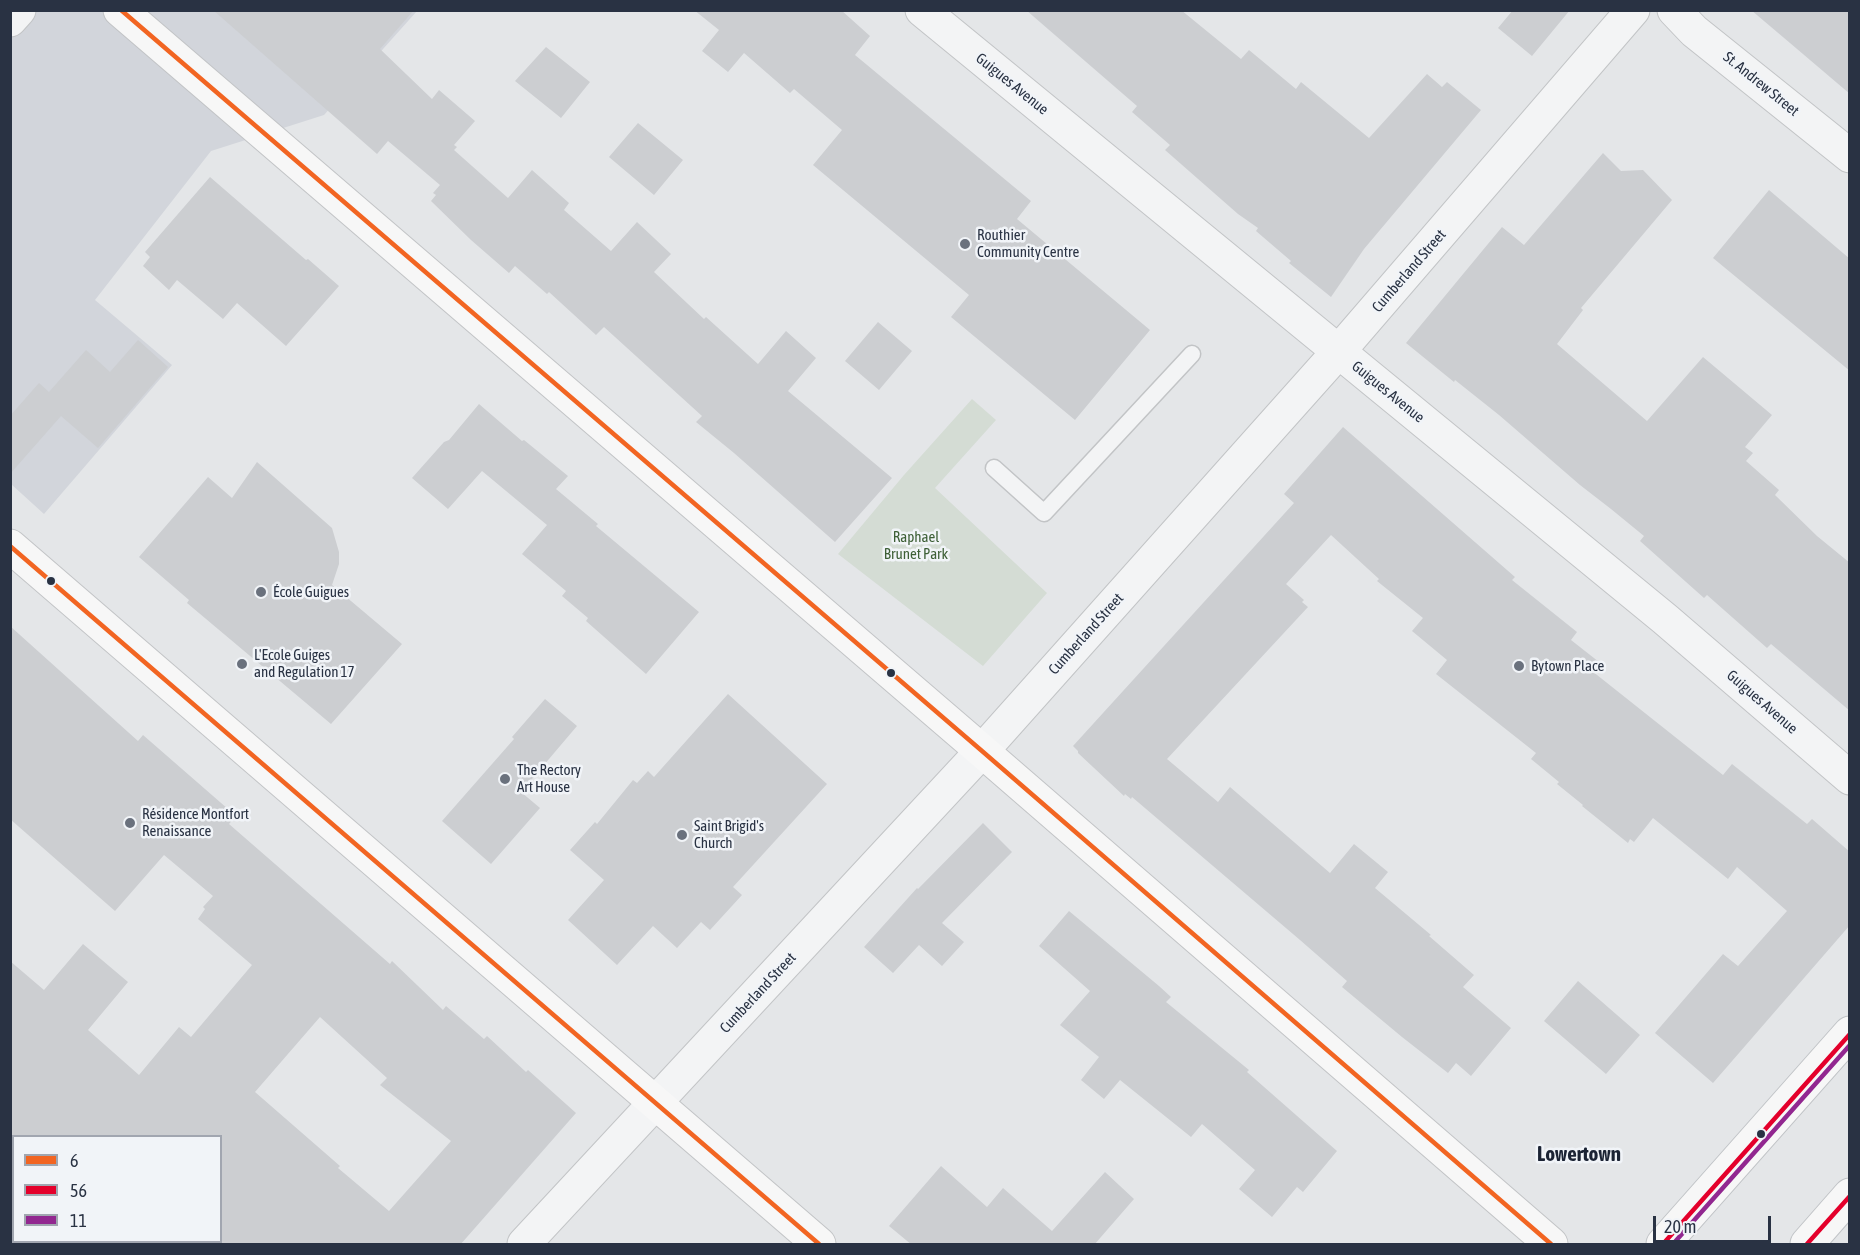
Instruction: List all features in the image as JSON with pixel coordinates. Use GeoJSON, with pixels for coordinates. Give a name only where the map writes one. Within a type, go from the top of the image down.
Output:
{"type":"FeatureCollection","features":[{"type":"Feature","properties":{"kind":"main road"},"geometry":{"type":"LineString","coordinates":[[120,10],[982,751],[1551,1245]]}},
{"type":"Feature","properties":{"kind":"main road"},"geometry":{"type":"LineString","coordinates":[[10,546],[819,1245]]}},
{"type":"Feature","properties":{"kind":"main road"},"geometry":{"type":"LineString","coordinates":[[1663,1245],[1850,1033]]}},
{"type":"Feature","properties":{"kind":"main road"},"geometry":{"type":"LineString","coordinates":[[1807,1245],[1850,1195]]}},
{"type":"Feature","properties":{"kind":"street"},"geometry":{"type":"LineString","coordinates":[[10,20],[19,10]]}},
{"type":"Feature","properties":{"kind":"street","name":"Guigues Avenue"},"geometry":{"type":"LineString","coordinates":[[922,10],[1655,611],[1850,778]]}},
{"type":"Feature","properties":{"kind":"street","name":"Cumberland Street"},"geometry":{"type":"LineString","coordinates":[[524,1245],[982,751],[1339,351],[1633,10]]}},
{"type":"Feature","properties":{"kind":"street","name":"St. Andrew Street"},"geometry":{"type":"LineString","coordinates":[[1674,10],[1694,31],[1850,156]]}},
{"type":"Feature","properties":{"kind":"lane"},"geometry":{"type":"LineString","coordinates":[[994,468],[1044,513],[1192,354]]}},
{"type":"Feature","properties":{"kind":"shaded area"},"geometry":{"type":"Polygon","coordinates":[[[11,11],[417,11],[324,115],[211,151],[95,300],[172,365],[44,514],[11,484],[11,11]]]}},
{"type":"Feature","properties":{"kind":"green space","name":"Raphael Brunet Park"},"geometry":{"type":"Polygon","coordinates":[[[972,399],[996,420],[935,488],[1047,593],[983,666],[838,554],[972,399]]]}},
{"type":"Feature","properties":{"kind":"building"},"geometry":{"type":"Polygon","coordinates":[[[213,10],[414,10],[380,49],[432,99],[439,90],[475,121],[454,145],[457,147],[454,150],[508,198],[532,170],[569,203],[564,210],[611,251],[637,222],[671,254],[654,272],[704,319],[706,317],[758,364],[786,331],[816,358],[788,391],[892,478],[835,542],[696,422],[702,416],[604,327],[596,335],[549,292],[547,294],[515,266],[509,273],[471,240],[431,201],[436,195],[433,193],[440,185],[388,141],[377,154],[213,10]]]}},
{"type":"Feature","properties":{"kind":"building","name":"Routhier Community Centre"},"geometry":{"type":"Polygon","coordinates":[[[694,10],[841,10],[870,36],[855,55],[1031,201],[1017,219],[1150,330],[1075,420],[951,317],[969,295],[813,165],[842,130],[794,89],[790,93],[744,53],[728,72],[702,51],[719,30],[694,10]]]}},
{"type":"Feature","properties":{"kind":"building"},"geometry":{"type":"Polygon","coordinates":[[[1026,10],[1181,10],[1241,59],[1249,50],[1296,89],[1301,82],[1369,138],[1427,74],[1442,87],[1447,82],[1481,110],[1364,249],[1331,297],[1289,263],[1291,261],[1256,231],[1258,228],[1238,214],[1165,150],[1170,145],[1132,112],[1137,106],[1026,10]]]}},
{"type":"Feature","properties":{"kind":"building"},"geometry":{"type":"Polygon","coordinates":[[[1513,10],[1570,10],[1532,56],[1498,28],[1513,10]]]}},
{"type":"Feature","properties":{"kind":"building"},"geometry":{"type":"Polygon","coordinates":[[[1751,10],[1850,10],[1850,94],[1790,43],[1751,10]]]}},
{"type":"Feature","properties":{"kind":"building"},"geometry":{"type":"Polygon","coordinates":[[[546,47],[590,82],[561,118],[515,81],[546,47]]]}},
{"type":"Feature","properties":{"kind":"building"},"geometry":{"type":"Polygon","coordinates":[[[638,123],[683,160],[654,195],[609,157],[638,123]]]}},
{"type":"Feature","properties":{"kind":"building"},"geometry":{"type":"Polygon","coordinates":[[[1603,153],[1621,171],[1643,170],[1672,200],[1581,308],[1583,310],[1557,344],[1647,421],[1703,357],[1772,415],[1745,447],[1753,453],[1746,461],[1779,490],[1775,495],[1817,536],[1850,563],[1850,711],[1771,644],[1767,648],[1707,595],[1704,598],[1640,541],[1644,536],[1580,485],[1499,415],[1406,343],[1502,227],[1524,245],[1603,153]]]}},
{"type":"Feature","properties":{"kind":"building"},"geometry":{"type":"Polygon","coordinates":[[[210,177],[339,286],[286,346],[237,303],[223,319],[177,280],[169,290],[143,266],[150,257],[145,252],[210,177]]]}},
{"type":"Feature","properties":{"kind":"building"},"geometry":{"type":"Polygon","coordinates":[[[1769,190],[1850,259],[1850,371],[1713,258],[1769,190]]]}},
{"type":"Feature","properties":{"kind":"building"},"geometry":{"type":"Polygon","coordinates":[[[878,322],[912,351],[879,390],[845,361],[878,322]]]}},
{"type":"Feature","properties":{"kind":"building"},"geometry":{"type":"Polygon","coordinates":[[[138,340],[168,367],[98,448],[61,416],[10,474],[10,416],[39,383],[49,392],[86,350],[110,372],[138,340]]]}},
{"type":"Feature","properties":{"kind":"building"},"geometry":{"type":"Polygon","coordinates":[[[479,404],[568,476],[556,489],[598,524],[596,526],[699,612],[646,674],[586,621],[588,618],[562,596],[566,591],[522,554],[547,525],[482,471],[448,509],[412,478],[444,442],[449,440],[479,404]]]}},
{"type":"Feature","properties":{"kind":"building"},"geometry":{"type":"Polygon","coordinates":[[[1343,427],[1515,577],[1512,580],[1577,632],[1571,640],[1599,662],[1592,671],[1723,775],[1732,764],[1807,824],[1812,819],[1850,852],[1850,925],[1713,1083],[1655,1033],[1723,954],[1738,966],[1787,911],[1737,867],[1728,879],[1653,818],[1634,842],[1630,839],[1628,843],[1582,806],[1557,784],[1559,782],[1531,759],[1536,753],[1436,674],[1447,660],[1412,631],[1423,618],[1377,581],[1379,579],[1331,535],[1286,584],[1304,600],[1302,602],[1308,607],[1167,759],[1218,802],[1230,787],[1330,873],[1354,844],[1388,872],[1375,888],[1474,975],[1463,987],[1511,1028],[1471,1076],[1456,1063],[1448,1073],[1402,1037],[1342,987],[1347,981],[1132,797],[1131,799],[1125,794],[1124,796],[1073,746],[1294,503],[1284,494],[1343,427]]]}},
{"type":"Feature","properties":{"kind":"building","name":"École Guigues"},"geometry":{"type":"Polygon","coordinates":[[[257,462],[332,528],[339,552],[339,564],[332,585],[402,644],[331,724],[187,603],[189,600],[139,557],[208,477],[232,498],[257,462]]]}},
{"type":"Feature","properties":{"kind":"building"},"geometry":{"type":"Polygon","coordinates":[[[10,626],[138,741],[143,735],[236,816],[229,824],[390,964],[392,961],[443,1010],[446,1006],[484,1039],[487,1036],[576,1113],[460,1245],[220,1245],[222,1243],[222,1135],[12,1135],[10,1137],[10,961],[44,990],[83,944],[128,982],[88,1030],[139,1075],[179,1027],[191,1037],[252,965],[198,919],[205,909],[203,907],[213,896],[164,855],[115,911],[10,819],[10,626]],[[320,1017],[255,1092],[389,1211],[451,1141],[380,1085],[387,1078],[320,1017]]]}},
{"type":"Feature","properties":{"kind":"building","name":"Saint Brigid's Church"},"geometry":{"type":"Polygon","coordinates":[[[728,694],[827,784],[733,887],[742,895],[710,930],[701,922],[677,948],[653,926],[617,965],[568,920],[604,880],[570,850],[595,822],[597,824],[633,780],[637,783],[648,771],[654,777],[728,694]]]}},
{"type":"Feature","properties":{"kind":"building","name":"The Rectory Art House"},"geometry":{"type":"Polygon","coordinates":[[[545,699],[577,726],[521,792],[540,808],[491,864],[442,821],[514,739],[512,737],[545,699]]]}},
{"type":"Feature","properties":{"kind":"building"},"geometry":{"type":"Polygon","coordinates":[[[983,823],[1012,852],[942,923],[964,942],[942,966],[919,945],[893,973],[864,947],[917,888],[983,823]]]}},
{"type":"Feature","properties":{"kind":"building"},"geometry":{"type":"Polygon","coordinates":[[[1069,911],[1159,986],[1171,997],[1166,1002],[1249,1070],[1247,1072],[1337,1151],[1303,1192],[1297,1187],[1272,1217],[1239,1189],[1255,1170],[1202,1124],[1191,1137],[1120,1080],[1104,1099],[1081,1080],[1099,1057],[1060,1025],[1090,991],[1039,946],[1069,911]]]}},
{"type":"Feature","properties":{"kind":"building"},"geometry":{"type":"Polygon","coordinates":[[[1578,981],[1640,1035],[1606,1074],[1544,1021],[1578,981]]]}},
{"type":"Feature","properties":{"kind":"building"},"geometry":{"type":"Polygon","coordinates":[[[941,1166],[987,1207],[1003,1188],[1052,1231],[1105,1172],[1134,1199],[1094,1245],[912,1245],[889,1226],[941,1166]]]}},
{"type":"Feature","properties":{"kind":"transit line","name":"6"},"geometry":{"type":"LineString","coordinates":[[121,10],[1551,1244]]}},
{"type":"Feature","properties":{"kind":"transit line","name":"6"},"geometry":{"type":"LineString","coordinates":[[10,546],[819,1244]]}},
{"type":"Feature","properties":{"kind":"transit line","name":"56"},"geometry":{"type":"LineString","coordinates":[[1663,1244],[1850,1034]]}},
{"type":"Feature","properties":{"kind":"transit line","name":"11"},"geometry":{"type":"LineString","coordinates":[[1673,1244],[1850,1045]]}},
{"type":"Feature","properties":{"kind":"transit line","name":"56"},"geometry":{"type":"LineString","coordinates":[[1807,1244],[1850,1196]]}},
{"type":"Feature","properties":{"kind":"place","name":"Routhier Community Centre"},"geometry":{"type":"Point","coordinates":[965,244]}},
{"type":"Feature","properties":{"kind":"place","name":"École Guigues"},"geometry":{"type":"Point","coordinates":[261,592]}},
{"type":"Feature","properties":{"kind":"place","name":"L'Ecole Guiges and Regulation 17"},"geometry":{"type":"Point","coordinates":[242,664]}},
{"type":"Feature","properties":{"kind":"place","name":"Bytown Place"},"geometry":{"type":"Point","coordinates":[1519,666]}},
{"type":"Feature","properties":{"kind":"place","name":"The Rectory Art House"},"geometry":{"type":"Point","coordinates":[505,779]}},
{"type":"Feature","properties":{"kind":"place","name":"Résidence Montfort Renaissance"},"geometry":{"type":"Point","coordinates":[130,823]}},
{"type":"Feature","properties":{"kind":"place","name":"Saint Brigid's Church"},"geometry":{"type":"Point","coordinates":[682,835]}},
{"type":"Feature","properties":{"kind":"district","name":"Lowertown"},"geometry":{"type":"Point","coordinates":[1579,1154]}}]}
